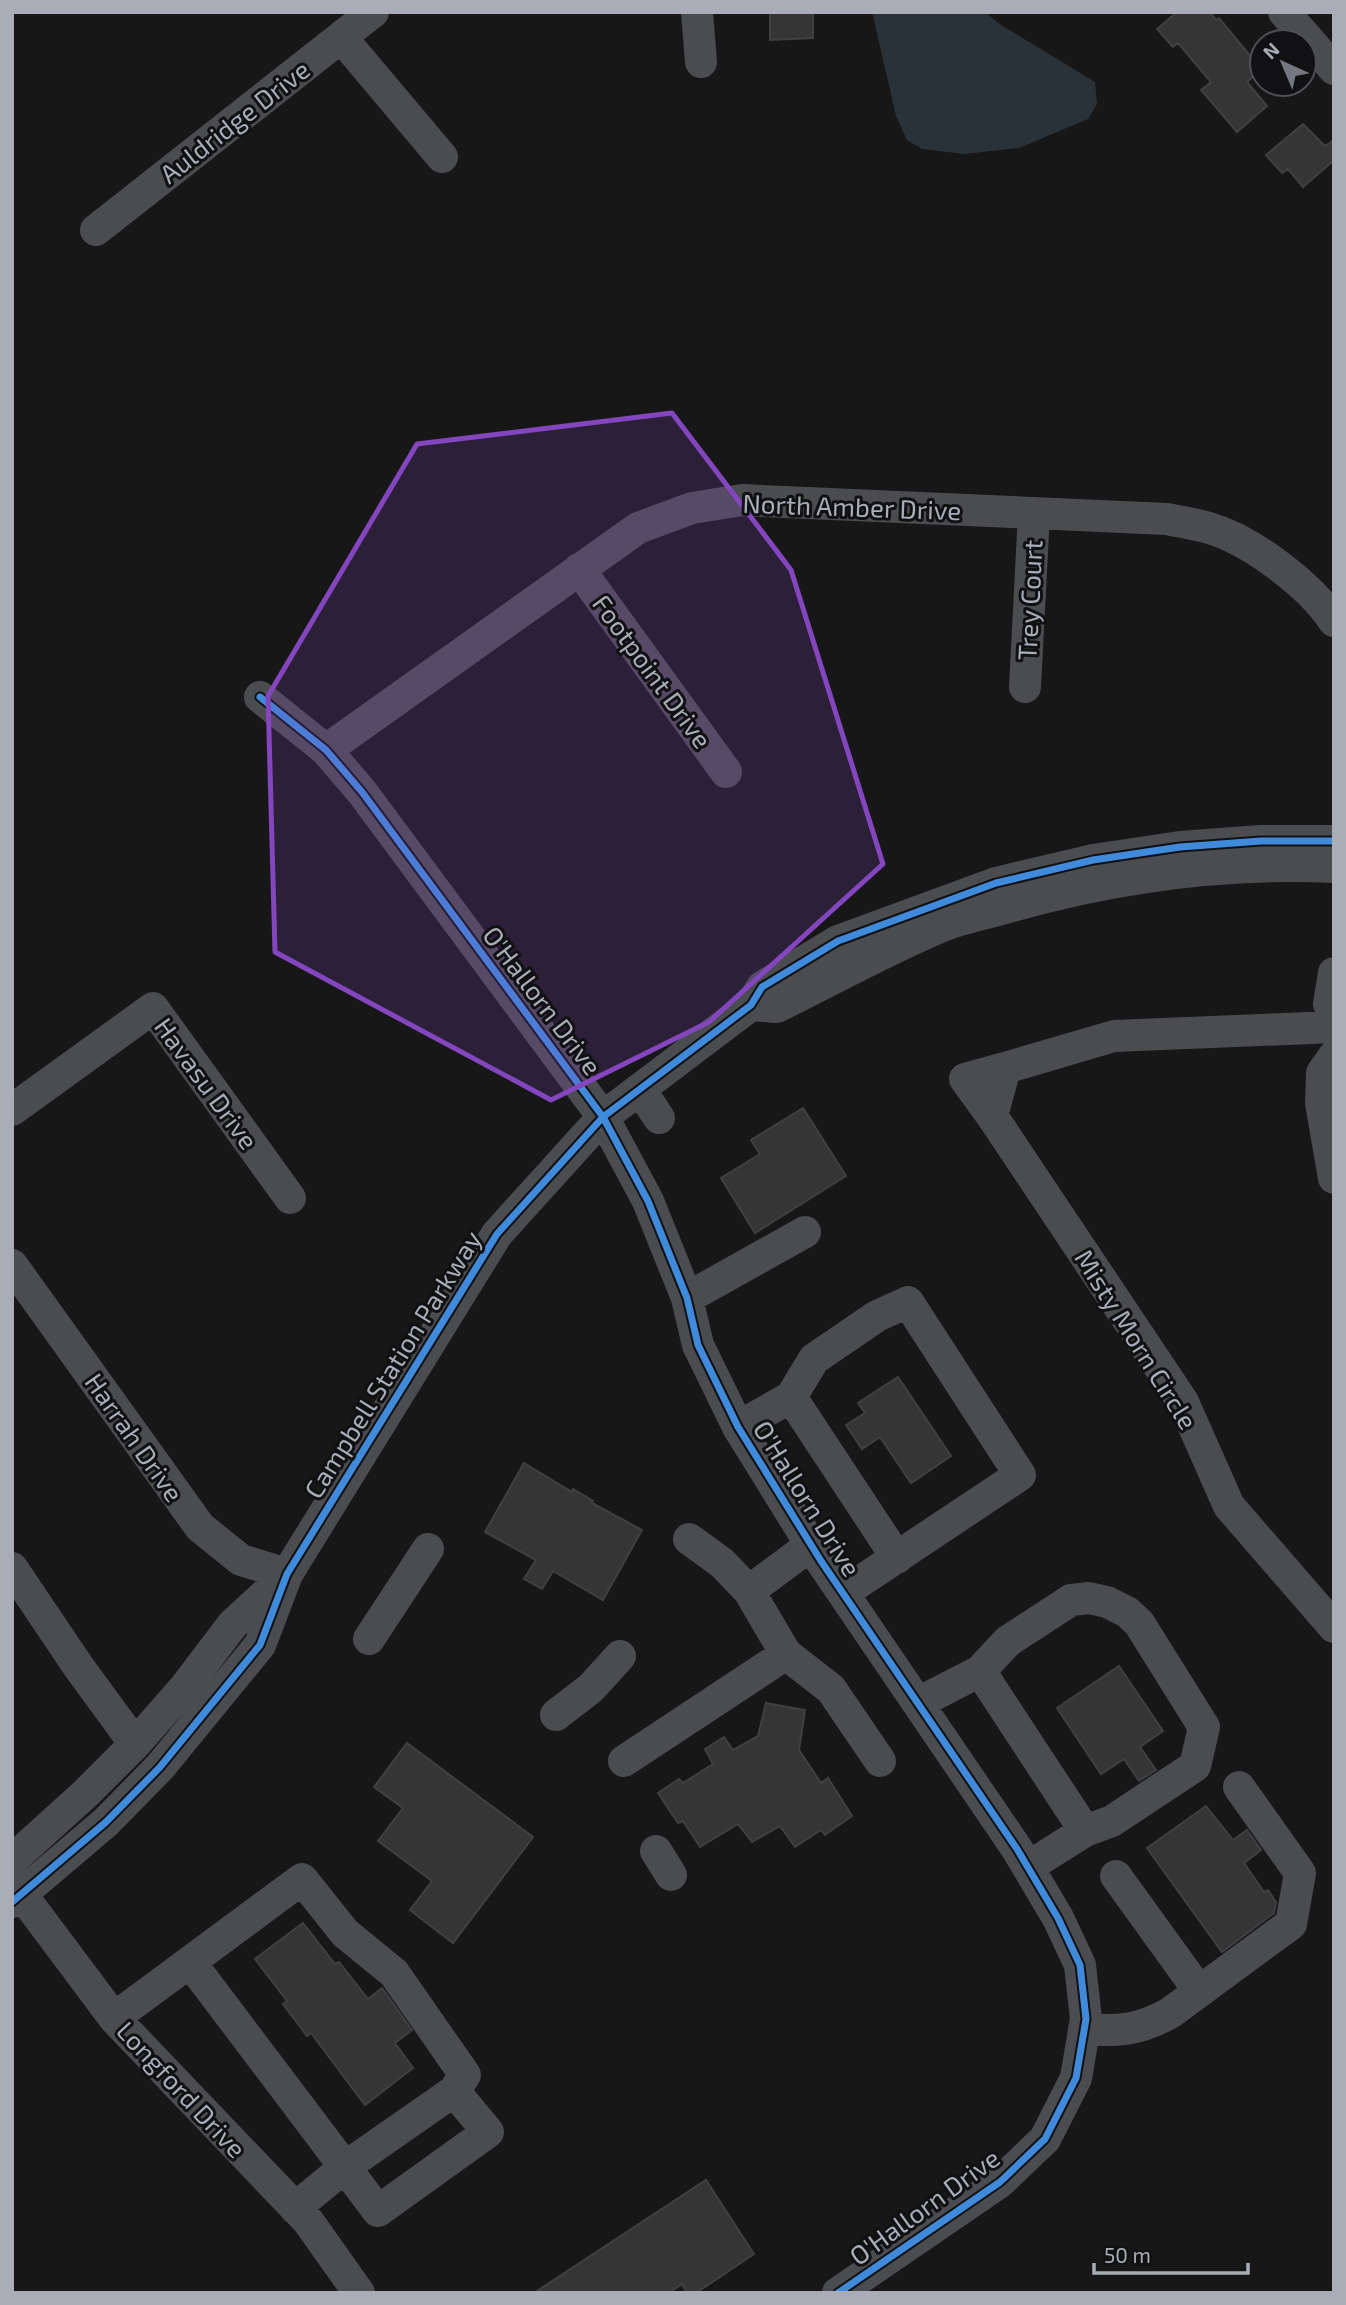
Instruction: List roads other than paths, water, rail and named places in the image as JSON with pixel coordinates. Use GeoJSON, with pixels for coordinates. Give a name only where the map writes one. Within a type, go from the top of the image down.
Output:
{"type":"FeatureCollection","features":[{"type":"Feature","properties":{"kind":"street","name":"Auldridge Drive"},"geometry":{"type":"LineString","coordinates":[[96,230],[373,12]]}},
{"type":"Feature","properties":{"kind":"street"},"geometry":{"type":"LineString","coordinates":[[697,12],[701,62]]}},
{"type":"Feature","properties":{"kind":"street"},"geometry":{"type":"LineString","coordinates":[[1284,12],[1334,69]]}},
{"type":"Feature","properties":{"kind":"street"},"geometry":{"type":"LineString","coordinates":[[341,37],[442,157]]}},
{"type":"Feature","properties":{"kind":"street","name":"North Amber Drive"},"geometry":{"type":"LineString","coordinates":[[326,750],[638,528],[692,508],[742,500],[1167,519],[1212,528],[1255,550],[1302,585],[1334,621]]}},
{"type":"Feature","properties":{"kind":"street","name":"Trey Court"},"geometry":{"type":"LineString","coordinates":[[1025,687],[1034,513]]}},
{"type":"Feature","properties":{"kind":"street","name":"Footpoint Drive"},"geometry":{"type":"LineString","coordinates":[[579,569],[726,772]]}},
{"type":"Feature","properties":{"kind":"street","name":"O'Hallorn Drive"},"geometry":{"type":"LineString","coordinates":[[260,697],[326,750],[362,792],[603,1117],[648,1200],[687,1298],[698,1345],[738,1427],[811,1545],[1028,1867],[1059,1918],[1080,1965],[1086,2019],[1076,2078],[1045,2139],[1000,2182],[838,2293]]}},
{"type":"Feature","properties":{"kind":"street","name":"Campbell Station Parkway"},"geometry":{"type":"LineString","coordinates":[[15,1892],[106,1822],[159,1767],[260,1645],[287,1574],[497,1234],[603,1117],[751,1005],[762,987],[838,941],[996,883],[1093,860],[1180,847],[1261,841],[1334,841]]}},
{"type":"Feature","properties":{"kind":"street"},"geometry":{"type":"LineString","coordinates":[[751,1005],[777,1007],[946,925],[1039,899],[1120,881],[1205,870],[1289,865],[1334,867]]}},
{"type":"Feature","properties":{"kind":"street"},"geometry":{"type":"LineString","coordinates":[[1334,973],[1329,1004],[1334,1009]]}},
{"type":"Feature","properties":{"kind":"street","name":"Havasu Drive"},"geometry":{"type":"LineString","coordinates":[[12,1110],[153,1008],[290,1198]]}},
{"type":"Feature","properties":{"kind":"street","name":"Misty Morn Circle"},"geometry":{"type":"LineString","coordinates":[[1334,1027],[1114,1036],[1005,1068],[992,1116],[1183,1402],[1230,1506],[1334,1627]]}},
{"type":"Feature","properties":{"kind":"street"},"geometry":{"type":"LineString","coordinates":[[1334,1056],[1322,1073],[1321,1103],[1334,1178]]}},
{"type":"Feature","properties":{"kind":"street"},"geometry":{"type":"LineString","coordinates":[[640,1089],[659,1118]]}},
{"type":"Feature","properties":{"kind":"street"},"geometry":{"type":"LineString","coordinates":[[687,1298],[805,1232]]}},
{"type":"Feature","properties":{"kind":"street","name":"Harrah Drive"},"geometry":{"type":"LineString","coordinates":[[12,1265],[200,1527],[241,1560],[287,1574]]}},
{"type":"Feature","properties":{"kind":"street"},"geometry":{"type":"LineString","coordinates":[[738,1427],[792,1397],[814,1359],[877,1316],[908,1302],[1020,1475],[843,1593]]}},
{"type":"Feature","properties":{"kind":"street"},"geometry":{"type":"LineString","coordinates":[[792,1397],[897,1558]]}},
{"type":"Feature","properties":{"kind":"street"},"geometry":{"type":"LineString","coordinates":[[689,1539],[722,1563],[749,1591],[786,1654],[831,1689],[880,1761]]}},
{"type":"Feature","properties":{"kind":"street"},"geometry":{"type":"LineString","coordinates":[[749,1591],[811,1545]]}},
{"type":"Feature","properties":{"kind":"street"},"geometry":{"type":"LineString","coordinates":[[369,1639],[428,1549]]}},
{"type":"Feature","properties":{"kind":"street"},"geometry":{"type":"LineString","coordinates":[[12,1568],[135,1744]]}},
{"type":"Feature","properties":{"kind":"street","name":"Campbell Station Parkway"},"geometry":{"type":"LineString","coordinates":[[12,1860],[86,1794],[135,1744],[186,1686],[233,1624],[287,1574]]}},
{"type":"Feature","properties":{"kind":"street"},"geometry":{"type":"LineString","coordinates":[[918,1703],[979,1671],[1008,1641],[1071,1600],[1090,1598],[1107,1602],[1127,1612],[1139,1623],[1204,1727],[1195,1766],[1112,1821],[1085,1831],[1028,1867]]}},
{"type":"Feature","properties":{"kind":"street"},"geometry":{"type":"LineString","coordinates":[[624,1761],[786,1654]]}},
{"type":"Feature","properties":{"kind":"street"},"geometry":{"type":"LineString","coordinates":[[556,1715],[590,1688],[620,1656]]}},
{"type":"Feature","properties":{"kind":"street"},"geometry":{"type":"LineString","coordinates":[[979,1671],[1085,1831]]}},
{"type":"Feature","properties":{"kind":"street"},"geometry":{"type":"LineString","coordinates":[[1084,2029],[1130,2030],[1149,2024],[1170,2013],[1291,1924],[1300,1873],[1239,1787]]}},
{"type":"Feature","properties":{"kind":"street"},"geometry":{"type":"LineString","coordinates":[[1116,1876],[1199,1991]]}},
{"type":"Feature","properties":{"kind":"street"},"geometry":{"type":"LineString","coordinates":[[114,2018],[303,1879],[345,1933],[394,1973],[465,2075],[454,2091],[345,2166],[295,2208]]}},
{"type":"Feature","properties":{"kind":"street","name":"Longford Drive"},"geometry":{"type":"LineString","coordinates":[[15,1892],[114,2018],[308,2221],[359,2293]]}},
{"type":"Feature","properties":{"kind":"street"},"geometry":{"type":"LineString","coordinates":[[190,1962],[378,2211],[488,2132],[454,2091]]}}]}
